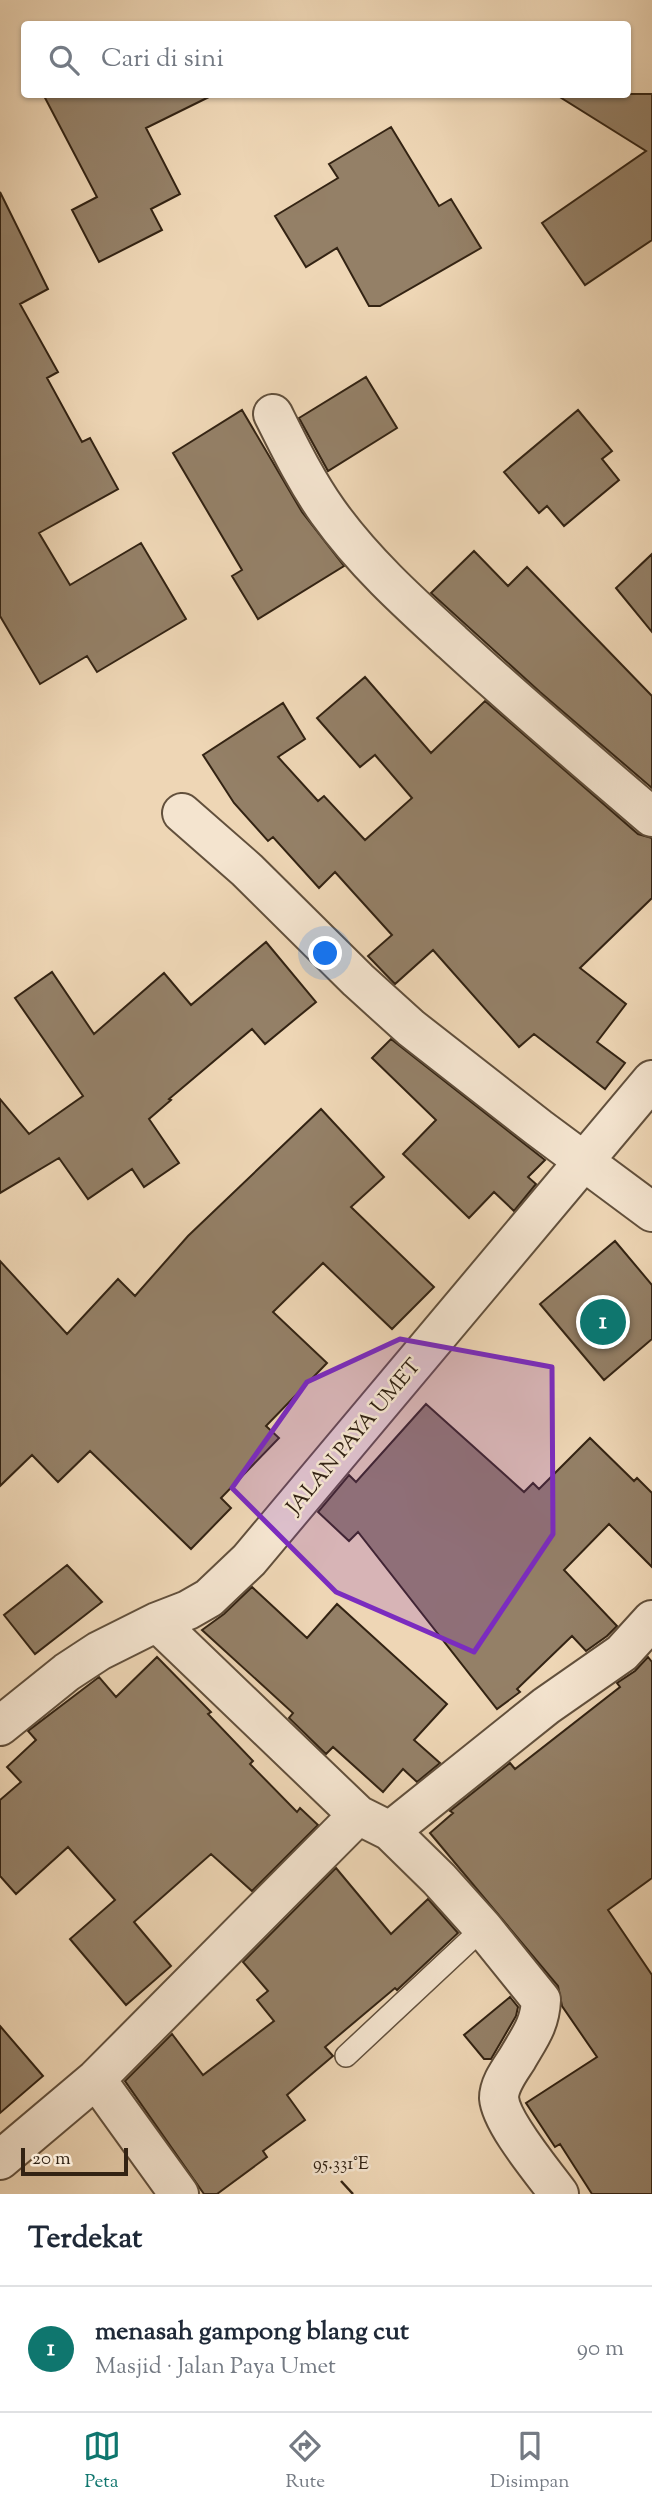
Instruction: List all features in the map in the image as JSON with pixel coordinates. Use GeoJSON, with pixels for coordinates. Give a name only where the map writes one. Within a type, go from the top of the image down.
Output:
{"type":"FeatureCollection","features":[{"type":"Feature","properties":{"kind":"street"},"geometry":{"type":"LineString","coordinates":[[273,414],[302,473],[328,512],[365,558],[398,593],[504,691],[652,817]]}},
{"type":"Feature","properties":{"kind":"street"},"geometry":{"type":"LineString","coordinates":[[182,813],[247,870],[358,980],[411,1028],[652,1212]]}},
{"type":"Feature","properties":{"kind":"street","name":"JALAN PAYA UMET"},"geometry":{"type":"LineString","coordinates":[[0,1726],[67,1672],[99,1651],[156,1622],[188,1611],[209,1598],[249,1560],[652,1080]]}},
{"type":"Feature","properties":{"kind":"street"},"geometry":{"type":"LineString","coordinates":[[0,2160],[96,2079],[374,1823],[622,1653],[652,1620]]}},
{"type":"Feature","properties":{"kind":"street"},"geometry":{"type":"LineString","coordinates":[[156,1622],[374,1823],[439,1879],[541,2000],[540,2017],[534,2032],[504,2080],[499,2096],[502,2112],[559,2194]]}},
{"type":"Feature","properties":{"kind":"street"},"geometry":{"type":"LineString","coordinates":[[96,2079],[179,2194]]}},
{"type":"Feature","properties":{"kind":"lane"},"geometry":{"type":"LineString","coordinates":[[346,2056],[483,1928]]}},
{"type":"Feature","properties":{"kind":"highlighted area"},"geometry":{"type":"Polygon","coordinates":[[[400,1339],[552,1367],[553,1534],[474,1652],[336,1592],[232,1488],[307,1382],[400,1339]]]}},
{"type":"Feature","properties":{"kind":"building"},"geometry":{"type":"Polygon","coordinates":[[[631,94],[652,94],[652,240],[585,285],[542,223],[646,151],[561,98],[631,98],[631,94]]]}},
{"type":"Feature","properties":{"kind":"building"},"geometry":{"type":"Polygon","coordinates":[[[45,98],[207,98],[146,128],[180,194],[151,209],[162,230],[99,262],[72,210],[97,197],[45,98]]]}},
{"type":"Feature","properties":{"kind":"building"},"geometry":{"type":"Polygon","coordinates":[[[391,127],[439,206],[451,199],[481,248],[380,306],[369,306],[337,248],[306,267],[275,216],[338,178],[329,164],[391,127]]]}},
{"type":"Feature","properties":{"kind":"building"},"geometry":{"type":"Polygon","coordinates":[[[0,192],[48,289],[20,304],[58,372],[47,378],[82,442],[90,438],[118,489],[39,533],[70,585],[141,543],[186,619],[97,672],[87,656],[40,684],[0,616],[0,192]]]}},
{"type":"Feature","properties":{"kind":"building"},"geometry":{"type":"Polygon","coordinates":[[[366,377],[397,428],[328,471],[299,418],[366,377]]]}},
{"type":"Feature","properties":{"kind":"building"},"geometry":{"type":"Polygon","coordinates":[[[242,410],[302,512],[344,566],[258,619],[232,576],[242,570],[173,453],[242,410]]]}},
{"type":"Feature","properties":{"kind":"building"},"geometry":{"type":"Polygon","coordinates":[[[578,410],[612,451],[602,459],[619,480],[564,526],[547,506],[539,513],[504,472],[578,410]]]}},
{"type":"Feature","properties":{"kind":"building"},"geometry":{"type":"Polygon","coordinates":[[[474,551],[508,586],[527,567],[652,696],[652,788],[540,692],[431,593],[474,551]]]}},
{"type":"Feature","properties":{"kind":"building"},"geometry":{"type":"Polygon","coordinates":[[[652,554],[652,632],[616,588],[652,554]]]}},
{"type":"Feature","properties":{"kind":"building"},"geometry":{"type":"Polygon","coordinates":[[[365,677],[431,753],[485,701],[638,834],[652,838],[652,898],[580,968],[626,1004],[597,1042],[625,1063],[605,1089],[534,1034],[519,1047],[433,950],[395,984],[368,956],[392,935],[335,872],[319,888],[273,837],[268,841],[234,803],[203,755],[283,703],[305,739],[278,757],[318,801],[324,796],[365,840],[412,798],[375,755],[360,767],[317,718],[365,677]]]}},
{"type":"Feature","properties":{"kind":"building"},"geometry":{"type":"Polygon","coordinates":[[[266,942],[316,1002],[265,1044],[252,1029],[149,1119],[179,1163],[144,1187],[132,1169],[88,1199],[59,1158],[0,1193],[0,1099],[29,1134],[83,1096],[15,998],[52,972],[94,1034],[164,973],[191,1005],[266,942]]]}},
{"type":"Feature","properties":{"kind":"building"},"geometry":{"type":"Polygon","coordinates":[[[391,1039],[545,1160],[528,1177],[536,1184],[514,1211],[494,1192],[469,1218],[403,1154],[436,1120],[372,1058],[391,1039]]]}},
{"type":"Feature","properties":{"kind":"building"},"geometry":{"type":"Polygon","coordinates":[[[321,1109],[384,1177],[351,1207],[434,1287],[392,1329],[323,1263],[273,1312],[327,1363],[266,1426],[279,1438],[221,1498],[231,1508],[191,1549],[90,1451],[58,1482],[32,1455],[0,1486],[0,1261],[67,1334],[118,1279],[135,1296],[188,1236],[321,1109]]]}},
{"type":"Feature","properties":{"kind":"building"},"geometry":{"type":"Polygon","coordinates":[[[615,1241],[652,1285],[652,1339],[604,1380],[540,1304],[615,1241]]]}},
{"type":"Feature","properties":{"kind":"building"},"geometry":{"type":"Polygon","coordinates":[[[426,1404],[524,1492],[533,1483],[539,1489],[590,1438],[634,1481],[637,1478],[652,1493],[652,1567],[609,1524],[564,1570],[617,1626],[586,1651],[572,1636],[517,1689],[520,1692],[497,1709],[358,1532],[349,1541],[318,1512],[349,1475],[356,1482],[426,1404]]]}},
{"type":"Feature","properties":{"kind":"building"},"geometry":{"type":"Polygon","coordinates":[[[67,1565],[102,1602],[35,1654],[4,1615],[67,1565]]]}},
{"type":"Feature","properties":{"kind":"building"},"geometry":{"type":"Polygon","coordinates":[[[252,1587],[307,1638],[337,1604],[447,1704],[414,1740],[440,1763],[417,1782],[403,1769],[383,1792],[333,1747],[326,1754],[289,1718],[293,1713],[202,1630],[224,1614],[252,1587]]]}},
{"type":"Feature","properties":{"kind":"building"},"geometry":{"type":"Polygon","coordinates":[[[157,1657],[211,1712],[208,1714],[253,1761],[250,1764],[297,1812],[300,1808],[318,1825],[252,1891],[211,1854],[134,1922],[171,1966],[126,2005],[70,1939],[115,1900],[68,1847],[16,1894],[0,1876],[0,1800],[21,1782],[7,1767],[36,1740],[28,1731],[99,1677],[116,1697],[157,1657]]]}},
{"type":"Feature","properties":{"kind":"building"},"geometry":{"type":"Polygon","coordinates":[[[648,1657],[652,1662],[652,1878],[608,1910],[652,1975],[652,2194],[592,2194],[560,2144],[555,2147],[526,2103],[597,2057],[562,2006],[558,1986],[430,1833],[453,1813],[450,1811],[510,1763],[515,1769],[620,1687],[617,1683],[635,1671],[648,1657]]]}},
{"type":"Feature","properties":{"kind":"building"},"geometry":{"type":"Polygon","coordinates":[[[336,1868],[391,1934],[428,1899],[458,1933],[397,1990],[395,1988],[325,2047],[333,2056],[287,2095],[305,2120],[263,2151],[267,2157],[217,2194],[204,2194],[125,2081],[172,2034],[203,2075],[274,2021],[257,2000],[268,1991],[243,1962],[336,1868]]]}},
{"type":"Feature","properties":{"kind":"building"},"geometry":{"type":"Polygon","coordinates":[[[510,1997],[518,2007],[516,2016],[491,2059],[484,2059],[464,2035],[510,1997]]]}},
{"type":"Feature","properties":{"kind":"building"},"geometry":{"type":"Polygon","coordinates":[[[0,2026],[43,2076],[0,2113],[0,2026]]]}},
{"type":"Feature","properties":{"kind":"place","name":"menasah gampong blang cut"},"geometry":{"type":"Point","coordinates":[603,1322]}}]}
